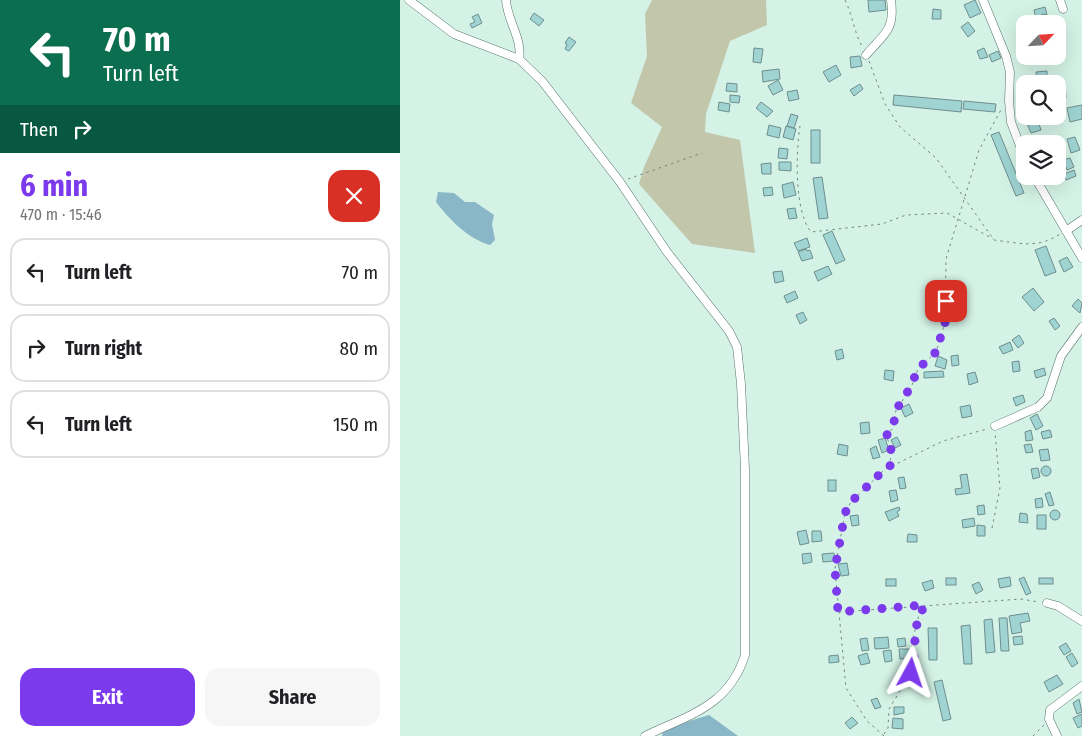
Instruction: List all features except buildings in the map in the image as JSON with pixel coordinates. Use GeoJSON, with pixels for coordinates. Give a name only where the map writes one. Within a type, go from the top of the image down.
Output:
{"type":"FeatureCollection","features":[{"type":"Feature","properties":{"kind":"street"},"geometry":{"type":"LineString","coordinates":[[409,0],[454,34],[519,59],[542,81],[620,182],[667,252],[729,332],[737,347],[741,384],[746,540],[745,655],[740,672],[713,704],[645,736]]}},
{"type":"Feature","properties":{"kind":"street"},"geometry":{"type":"LineString","coordinates":[[506,0],[508,17],[520,48],[519,59]]}},
{"type":"Feature","properties":{"kind":"street"},"geometry":{"type":"LineString","coordinates":[[866,55],[889,29],[893,18],[891,0]]}},
{"type":"Feature","properties":{"kind":"street"},"geometry":{"type":"LineString","coordinates":[[983,0],[1006,56],[1010,72],[1008,101],[1011,122],[1016,135]]}},
{"type":"Feature","properties":{"kind":"street"},"geometry":{"type":"LineString","coordinates":[[1060,0],[1063,9]]}},
{"type":"Feature","properties":{"kind":"street"},"geometry":{"type":"LineString","coordinates":[[1039,185],[1082,258]]}},
{"type":"Feature","properties":{"kind":"street"},"geometry":{"type":"LineString","coordinates":[[1066,231],[1082,220]]}},
{"type":"Feature","properties":{"kind":"street"},"geometry":{"type":"LineString","coordinates":[[995,426],[1038,407],[1047,398],[1061,356],[1082,327]]}},
{"type":"Feature","properties":{"kind":"street"},"geometry":{"type":"LineString","coordinates":[[1047,603],[1058,606],[1082,621]]}},
{"type":"Feature","properties":{"kind":"street"},"geometry":{"type":"LineString","coordinates":[[1057,736],[1049,719],[1049,714],[1056,704],[1082,686]]}},
{"type":"Feature","properties":{"kind":"path"},"geometry":{"type":"LineString","coordinates":[[845,0],[851,12],[856,37],[866,55],[885,104],[900,127],[936,158],[994,240]]}},
{"type":"Feature","properties":{"kind":"path"},"geometry":{"type":"LineString","coordinates":[[890,467],[891,447],[886,436],[894,425],[896,410],[910,388],[918,369],[936,352],[945,323],[946,259],[979,150],[995,120],[1008,101]]}},
{"type":"Feature","properties":{"kind":"path"},"geometry":{"type":"LineString","coordinates":[[800,126],[797,148],[800,203],[811,232],[882,224],[906,215],[947,213],[994,240],[1034,244],[1048,243],[1066,231]]}},
{"type":"Feature","properties":{"kind":"path"},"geometry":{"type":"LineString","coordinates":[[620,182],[702,153]]}},
{"type":"Feature","properties":{"kind":"path"},"geometry":{"type":"LineString","coordinates":[[925,605],[919,615],[913,638],[914,664],[911,673],[889,709],[888,728],[883,735],[867,721],[846,688],[835,569],[845,513],[851,502],[884,470],[943,441],[995,426],[1000,488],[992,528]]}},
{"type":"Feature","properties":{"kind":"path"},"geometry":{"type":"LineString","coordinates":[[838,612],[1020,599],[1047,603]]}},
{"type":"Feature","properties":{"kind":"path"},"geometry":{"type":"LineString","coordinates":[[1033,736],[1049,719]]}},
{"type":"Feature","properties":{"kind":"green space"},"geometry":{"type":"Polygon","coordinates":[[[652,0],[766,0],[767,25],[730,41],[706,114],[705,132],[740,140],[755,253],[692,244],[639,184],[644,167],[662,127],[631,103],[647,56],[645,14],[652,0]]]}},
{"type":"Feature","properties":{"kind":"water"},"geometry":{"type":"Polygon","coordinates":[[[438,192],[454,193],[465,202],[475,202],[494,215],[492,224],[495,240],[490,245],[467,234],[436,202],[438,192]]]}},
{"type":"Feature","properties":{"kind":"water"},"geometry":{"type":"Polygon","coordinates":[[[709,715],[738,736],[662,736],[663,729],[709,715]]]}},
{"type":"Feature","properties":{"kind":"route"},"geometry":{"type":"LineString","coordinates":[[911,673],[914,664],[913,638],[919,615],[925,605],[838,612],[835,569],[845,513],[851,502],[884,470],[890,467],[891,447],[886,436],[893,428],[896,410],[910,388],[918,369],[936,352],[945,323],[946,301]]}}]}
